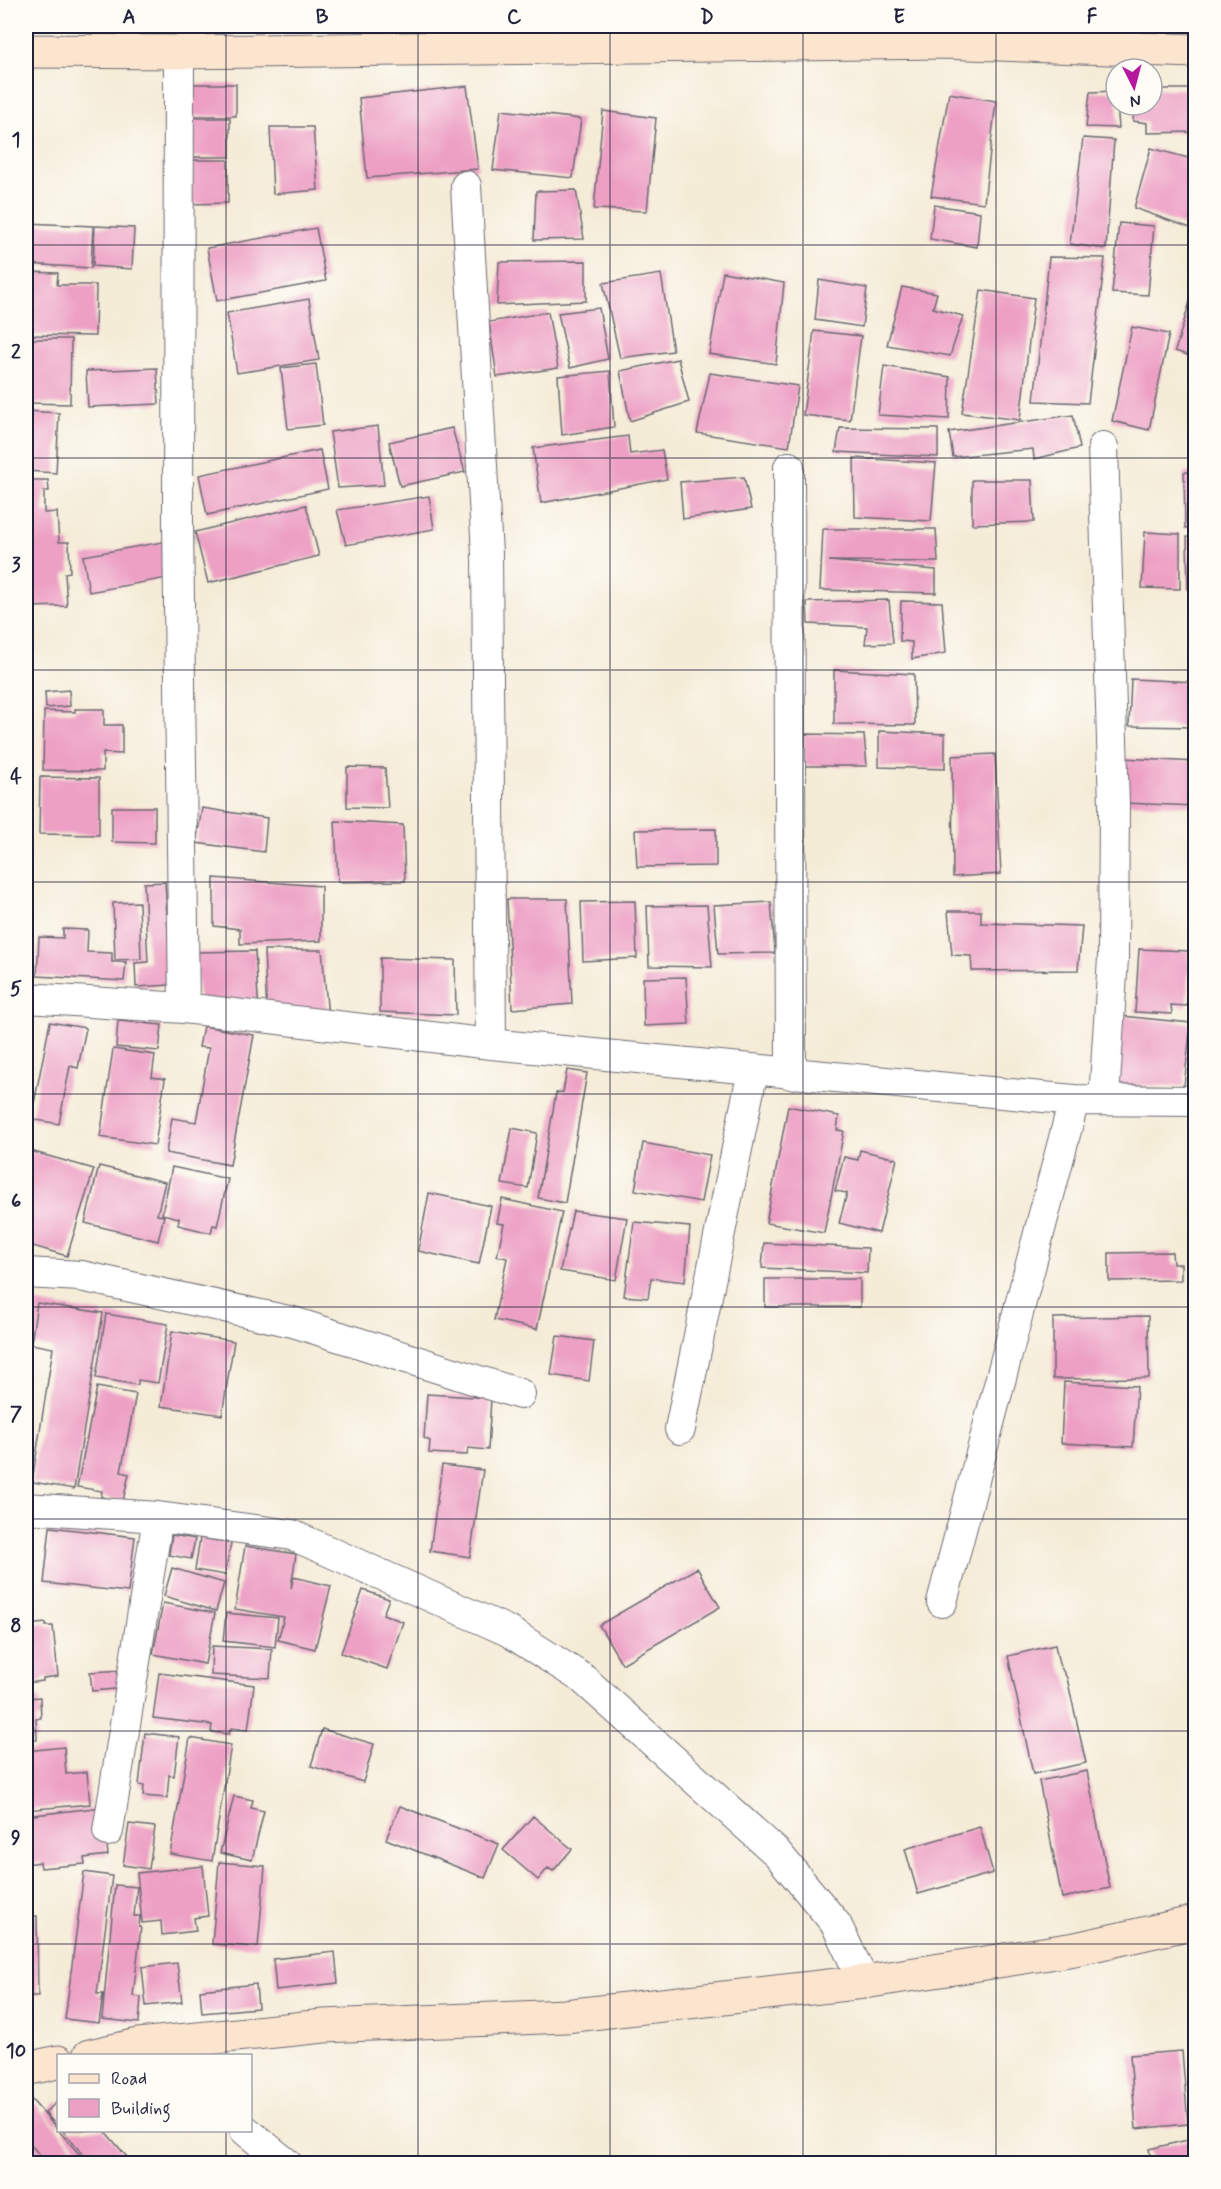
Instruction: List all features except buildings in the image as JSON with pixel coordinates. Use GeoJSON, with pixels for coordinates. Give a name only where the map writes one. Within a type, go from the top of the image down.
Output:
{"type":"FeatureCollection","features":[{"type":"Feature","properties":{"kind":"main road"},"geometry":{"type":"LineString","coordinates":[[26,51],[179,52],[941,42],[1123,37],[1196,51]]}},
{"type":"Feature","properties":{"kind":"main road"},"geometry":{"type":"LineString","coordinates":[[100,2054],[324,2026],[565,2016],[864,1982],[1075,1949],[1196,1922]]}},
{"type":"Feature","properties":{"kind":"main road"},"geometry":{"type":"LineString","coordinates":[[26,2069],[57,2062]]}},
{"type":"Feature","properties":{"kind":"street"},"geometry":{"type":"LineString","coordinates":[[179,52],[178,520],[184,1008]]}},
{"type":"Feature","properties":{"kind":"street"},"geometry":{"type":"LineString","coordinates":[[466,186],[486,554],[491,1044]]}},
{"type":"Feature","properties":{"kind":"street"},"geometry":{"type":"LineString","coordinates":[[1103,447],[1114,806],[1113,958],[1104,1099]]}},
{"type":"Feature","properties":{"kind":"street"},"geometry":{"type":"LineString","coordinates":[[789,467],[791,1074]]}},
{"type":"Feature","properties":{"kind":"street"},"geometry":{"type":"LineString","coordinates":[[26,998],[184,1008],[491,1044],[1074,1100],[1196,1101]]}},
{"type":"Feature","properties":{"kind":"street"},"geometry":{"type":"LineString","coordinates":[[680,1429],[753,1070]]}},
{"type":"Feature","properties":{"kind":"street"},"geometry":{"type":"LineString","coordinates":[[942,1602],[1074,1100]]}},
{"type":"Feature","properties":{"kind":"street"},"geometry":{"type":"LineString","coordinates":[[26,1273],[81,1276],[293,1322],[520,1394]]}},
{"type":"Feature","properties":{"kind":"street"},"geometry":{"type":"LineString","coordinates":[[26,1508],[158,1517],[292,1535],[508,1631],[582,1678],[777,1852],[836,1924],[864,1982]]}},
{"type":"Feature","properties":{"kind":"street"},"geometry":{"type":"LineString","coordinates":[[108,1831],[158,1517]]}},
{"type":"Feature","properties":{"kind":"street"},"geometry":{"type":"LineString","coordinates":[[248,2132],[287,2163]]}}]}
